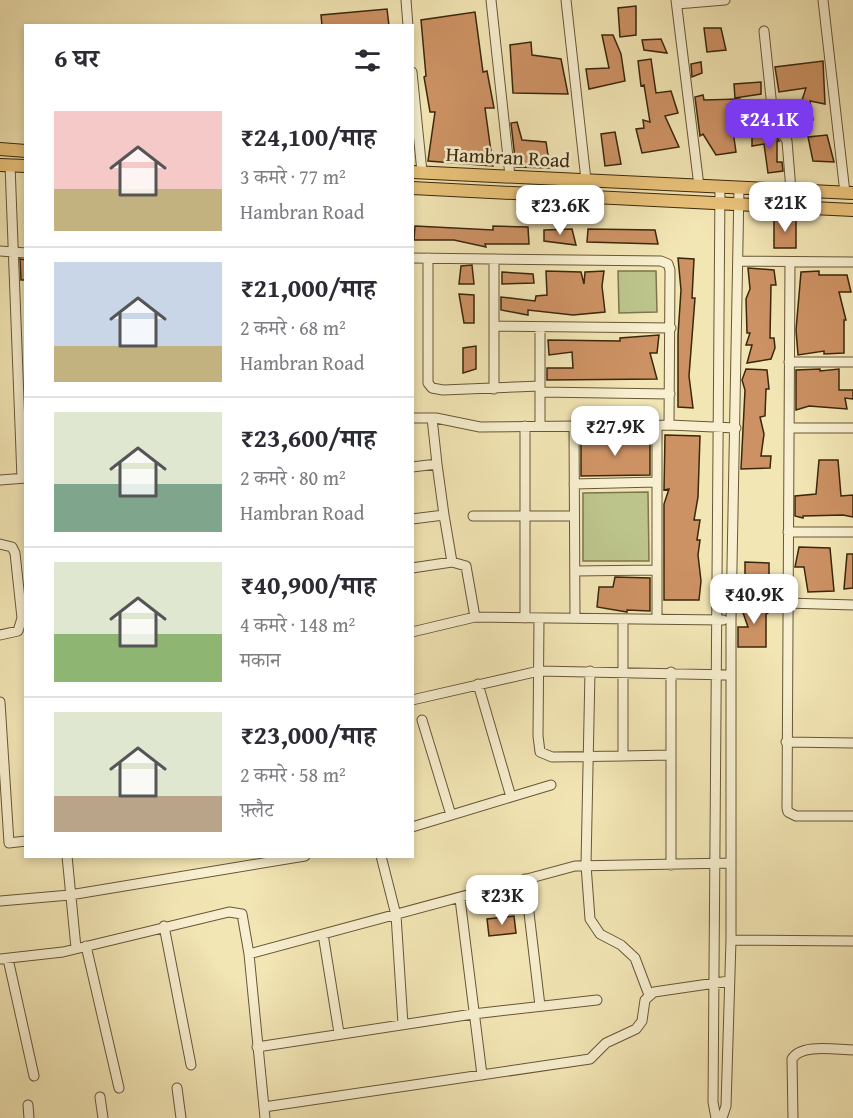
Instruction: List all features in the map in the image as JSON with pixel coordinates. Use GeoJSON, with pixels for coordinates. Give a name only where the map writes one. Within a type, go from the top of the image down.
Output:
{"type":"FeatureCollection","features":[{"type":"Feature","properties":{"kind":"main road"},"geometry":{"type":"LineString","coordinates":[[0,149],[24,151]]}},
{"type":"Feature","properties":{"kind":"main road"},"geometry":{"type":"LineString","coordinates":[[5,165],[24,166]]}},
{"type":"Feature","properties":{"kind":"main road","name":"Hambran Road"},"geometry":{"type":"LineString","coordinates":[[417,172],[849,193]]}},
{"type":"Feature","properties":{"kind":"main road","name":"Hambran Road"},"geometry":{"type":"LineString","coordinates":[[414,188],[853,210]]}},
{"type":"Feature","properties":{"kind":"street"},"geometry":{"type":"LineString","coordinates":[[406,0],[408,24]]}},
{"type":"Feature","properties":{"kind":"street"},"geometry":{"type":"LineString","coordinates":[[491,0],[510,176]]}},
{"type":"Feature","properties":{"kind":"street"},"geometry":{"type":"LineString","coordinates":[[567,0],[586,180]]}},
{"type":"Feature","properties":{"kind":"street"},"geometry":{"type":"LineString","coordinates":[[699,186],[676,2],[725,0]]}},
{"type":"Feature","properties":{"kind":"street"},"geometry":{"type":"LineString","coordinates":[[824,0],[849,193]]}},
{"type":"Feature","properties":{"kind":"street"},"geometry":{"type":"LineString","coordinates":[[764,31],[773,117],[787,141],[791,190]]}},
{"type":"Feature","properties":{"kind":"street"},"geometry":{"type":"LineString","coordinates":[[414,112],[417,172]]}},
{"type":"Feature","properties":{"kind":"street"},"geometry":{"type":"LineString","coordinates":[[0,480],[24,478],[5,165]]}},
{"type":"Feature","properties":{"kind":"street"},"geometry":{"type":"LineString","coordinates":[[716,1118],[713,1102],[720,187]]}},
{"type":"Feature","properties":{"kind":"street"},"geometry":{"type":"LineString","coordinates":[[722,1118],[726,1106],[731,940],[731,620],[740,188]]}},
{"type":"Feature","properties":{"kind":"street"},"geometry":{"type":"LineString","coordinates":[[0,250],[24,252]]}},
{"type":"Feature","properties":{"kind":"street"},"geometry":{"type":"LineString","coordinates":[[414,258],[664,262],[670,270],[669,425]]}},
{"type":"Feature","properties":{"kind":"street"},"geometry":{"type":"LineString","coordinates":[[428,258],[428,382],[439,390],[540,389],[670,394]]}},
{"type":"Feature","properties":{"kind":"street"},"geometry":{"type":"LineString","coordinates":[[494,259],[494,389]]}},
{"type":"Feature","properties":{"kind":"street"},"geometry":{"type":"LineString","coordinates":[[739,261],[853,262]]}},
{"type":"Feature","properties":{"kind":"street"},"geometry":{"type":"LineString","coordinates":[[790,262],[786,742],[788,812],[804,816],[853,816]]}},
{"type":"Feature","properties":{"kind":"street"},"geometry":{"type":"LineString","coordinates":[[494,326],[671,328]]}},
{"type":"Feature","properties":{"kind":"street"},"geometry":{"type":"LineString","coordinates":[[540,328],[540,426]]}},
{"type":"Feature","properties":{"kind":"street"},"geometry":{"type":"LineString","coordinates":[[789,362],[853,362]]}},
{"type":"Feature","properties":{"kind":"street"},"geometry":{"type":"LineString","coordinates":[[414,418],[432,418],[470,427],[669,425],[735,429]]}},
{"type":"Feature","properties":{"kind":"street"},"geometry":{"type":"LineString","coordinates":[[432,418],[452,562]]}},
{"type":"Feature","properties":{"kind":"street"},"geometry":{"type":"LineString","coordinates":[[525,426],[525,618]]}},
{"type":"Feature","properties":{"kind":"street"},"geometry":{"type":"LineString","coordinates":[[574,426],[575,618]]}},
{"type":"Feature","properties":{"kind":"street"},"geometry":{"type":"LineString","coordinates":[[657,426],[657,619]]}},
{"type":"Feature","properties":{"kind":"street"},"geometry":{"type":"LineString","coordinates":[[789,428],[853,428]]}},
{"type":"Feature","properties":{"kind":"street"},"geometry":{"type":"LineString","coordinates":[[414,467],[437,464]]}},
{"type":"Feature","properties":{"kind":"street"},"geometry":{"type":"LineString","coordinates":[[574,484],[657,482]]}},
{"type":"Feature","properties":{"kind":"street"},"geometry":{"type":"LineString","coordinates":[[414,519],[444,515]]}},
{"type":"Feature","properties":{"kind":"street"},"geometry":{"type":"LineString","coordinates":[[473,516],[574,516]]}},
{"type":"Feature","properties":{"kind":"street"},"geometry":{"type":"LineString","coordinates":[[788,532],[853,532]]}},
{"type":"Feature","properties":{"kind":"street"},"geometry":{"type":"LineString","coordinates":[[0,544],[12,547],[15,553],[22,618],[18,631],[0,635]]}},
{"type":"Feature","properties":{"kind":"street"},"geometry":{"type":"LineString","coordinates":[[414,568],[452,562],[460,563],[469,570],[475,618]]}},
{"type":"Feature","properties":{"kind":"street"},"geometry":{"type":"LineString","coordinates":[[575,570],[657,570]]}},
{"type":"Feature","properties":{"kind":"street"},"geometry":{"type":"LineString","coordinates":[[787,603],[853,605]]}},
{"type":"Feature","properties":{"kind":"street"},"geometry":{"type":"LineString","coordinates":[[414,632],[475,618],[731,620]]}},
{"type":"Feature","properties":{"kind":"street"},"geometry":{"type":"LineString","coordinates":[[539,618],[538,736],[540,753],[552,757],[671,755]]}},
{"type":"Feature","properties":{"kind":"street"},"geometry":{"type":"LineString","coordinates":[[623,618],[624,756]]}},
{"type":"Feature","properties":{"kind":"street"},"geometry":{"type":"LineString","coordinates":[[414,700],[538,670],[731,675]]}},
{"type":"Feature","properties":{"kind":"street"},"geometry":{"type":"LineString","coordinates":[[590,671],[586,865],[588,908],[593,927],[600,934],[621,945],[635,958],[649,995]]}},
{"type":"Feature","properties":{"kind":"street"},"geometry":{"type":"LineString","coordinates":[[671,672],[671,865]]}},
{"type":"Feature","properties":{"kind":"street"},"geometry":{"type":"LineString","coordinates":[[478,684],[511,797]]}},
{"type":"Feature","properties":{"kind":"street"},"geometry":{"type":"LineString","coordinates":[[0,702],[5,843],[24,841]]}},
{"type":"Feature","properties":{"kind":"street"},"geometry":{"type":"LineString","coordinates":[[422,720],[451,815]]}},
{"type":"Feature","properties":{"kind":"street"},"geometry":{"type":"LineString","coordinates":[[786,742],[853,742]]}},
{"type":"Feature","properties":{"kind":"street"},"geometry":{"type":"LineString","coordinates":[[414,826],[550,785]]}},
{"type":"Feature","properties":{"kind":"street"},"geometry":{"type":"LineString","coordinates":[[68,858],[70,895],[81,947],[119,1088]]}},
{"type":"Feature","properties":{"kind":"street"},"geometry":{"type":"LineString","coordinates":[[0,901],[70,895],[293,858]]}},
{"type":"Feature","properties":{"kind":"street"},"geometry":{"type":"LineString","coordinates":[[382,858],[396,915],[403,1024]]}},
{"type":"Feature","properties":{"kind":"street"},"geometry":{"type":"LineString","coordinates":[[249,954],[460,899],[525,879],[586,865],[730,863]]}},
{"type":"Feature","properties":{"kind":"street"},"geometry":{"type":"LineString","coordinates":[[525,879],[540,1006]]}},
{"type":"Feature","properties":{"kind":"street"},"geometry":{"type":"LineString","coordinates":[[460,899],[482,1075]]}},
{"type":"Feature","properties":{"kind":"street"},"geometry":{"type":"LineString","coordinates":[[34,1076],[4,959],[81,947],[235,911],[244,916],[265,1118]]}},
{"type":"Feature","properties":{"kind":"street"},"geometry":{"type":"LineString","coordinates":[[164,926],[191,1065]]}},
{"type":"Feature","properties":{"kind":"street"},"geometry":{"type":"LineString","coordinates":[[323,934],[339,1034]]}},
{"type":"Feature","properties":{"kind":"street"},"geometry":{"type":"LineString","coordinates":[[731,940],[853,941]]}},
{"type":"Feature","properties":{"kind":"street"},"geometry":{"type":"LineString","coordinates":[[264,1107],[590,1059],[606,1043],[636,1029],[642,1021],[643,1005],[649,995],[660,989],[729,981]]}},
{"type":"Feature","properties":{"kind":"street"},"geometry":{"type":"LineString","coordinates":[[257,1047],[473,1014],[597,1000]]}},
{"type":"Feature","properties":{"kind":"street"},"geometry":{"type":"LineString","coordinates":[[793,1118],[792,1059],[795,1054],[804,1050],[853,1050]]}},
{"type":"Feature","properties":{"kind":"street"},"geometry":{"type":"LineString","coordinates":[[177,1088],[181,1118]]}},
{"type":"Feature","properties":{"kind":"street"},"geometry":{"type":"LineString","coordinates":[[100,1096],[103,1118]]}},
{"type":"Feature","properties":{"kind":"street"},"geometry":{"type":"LineString","coordinates":[[28,1105],[29,1118]]}},
{"type":"Feature","properties":{"kind":"green space"},"geometry":{"type":"Polygon","coordinates":[[[618,271],[656,271],[657,312],[619,313],[618,271]]]}},
{"type":"Feature","properties":{"kind":"green space"},"geometry":{"type":"Polygon","coordinates":[[[648,492],[649,561],[583,561],[583,493],[648,492]]]}},
{"type":"Feature","properties":{"kind":"building"},"geometry":{"type":"Polygon","coordinates":[[[636,6],[636,35],[620,37],[618,8],[636,6]]]}},
{"type":"Feature","properties":{"kind":"building"},"geometry":{"type":"Polygon","coordinates":[[[387,9],[389,24],[322,24],[321,15],[387,9]]]}},
{"type":"Feature","properties":{"kind":"building"},"geometry":{"type":"Polygon","coordinates":[[[475,12],[483,72],[487,71],[494,108],[485,108],[493,166],[428,161],[435,112],[430,112],[424,77],[426,76],[421,20],[475,12]]]}},
{"type":"Feature","properties":{"kind":"building"},"geometry":{"type":"Polygon","coordinates":[[[704,28],[721,28],[726,50],[707,52],[704,28]]]}},
{"type":"Feature","properties":{"kind":"building"},"geometry":{"type":"Polygon","coordinates":[[[602,35],[613,35],[621,54],[625,81],[589,89],[586,69],[609,68],[602,35]]]}},
{"type":"Feature","properties":{"kind":"building"},"geometry":{"type":"Polygon","coordinates":[[[661,39],[667,53],[644,50],[642,40],[661,39]]]}},
{"type":"Feature","properties":{"kind":"building"},"geometry":{"type":"Polygon","coordinates":[[[531,42],[532,55],[561,59],[568,94],[513,93],[510,45],[531,42]]]}},
{"type":"Feature","properties":{"kind":"building"},"geometry":{"type":"Polygon","coordinates":[[[651,59],[656,93],[671,91],[678,113],[665,116],[679,147],[642,153],[636,129],[644,128],[643,120],[650,122],[644,85],[641,86],[638,61],[651,59]]]}},
{"type":"Feature","properties":{"kind":"building"},"geometry":{"type":"Polygon","coordinates":[[[823,61],[825,104],[810,101],[813,120],[784,123],[781,105],[800,106],[806,88],[779,92],[775,67],[823,61]]]}},
{"type":"Feature","properties":{"kind":"building"},"geometry":{"type":"Polygon","coordinates":[[[701,62],[702,73],[692,77],[691,64],[701,62]]]}},
{"type":"Feature","properties":{"kind":"building"},"geometry":{"type":"Polygon","coordinates":[[[761,82],[761,94],[735,98],[734,84],[761,82]]]}},
{"type":"Feature","properties":{"kind":"building"},"geometry":{"type":"Polygon","coordinates":[[[703,95],[704,100],[740,99],[740,102],[750,103],[749,120],[732,124],[736,152],[716,155],[703,134],[700,136],[695,97],[703,95]]]}},
{"type":"Feature","properties":{"kind":"building"},"geometry":{"type":"Polygon","coordinates":[[[517,122],[522,140],[546,142],[550,168],[516,167],[511,123],[517,122]]]}},
{"type":"Feature","properties":{"kind":"building"},"geometry":{"type":"Polygon","coordinates":[[[615,132],[621,164],[605,166],[601,134],[615,132]]]}},
{"type":"Feature","properties":{"kind":"building"},"geometry":{"type":"Polygon","coordinates":[[[774,132],[779,141],[777,141],[777,162],[782,162],[783,171],[768,173],[764,144],[752,146],[752,134],[774,132]]]}},
{"type":"Feature","properties":{"kind":"building"},"geometry":{"type":"Polygon","coordinates":[[[827,135],[834,162],[813,161],[808,137],[827,135]]]}},
{"type":"Feature","properties":{"kind":"building"},"geometry":{"type":"Polygon","coordinates":[[[774,217],[796,217],[796,248],[774,248],[774,217]]]}},
{"type":"Feature","properties":{"kind":"building"},"geometry":{"type":"Polygon","coordinates":[[[415,226],[493,230],[493,226],[528,227],[529,244],[485,244],[486,247],[454,240],[414,240],[415,226]]]}},
{"type":"Feature","properties":{"kind":"building"},"geometry":{"type":"Polygon","coordinates":[[[572,229],[576,245],[544,241],[544,230],[572,229]]]}},
{"type":"Feature","properties":{"kind":"building"},"geometry":{"type":"Polygon","coordinates":[[[588,229],[655,230],[658,244],[587,242],[588,229]]]}},
{"type":"Feature","properties":{"kind":"building"},"geometry":{"type":"Polygon","coordinates":[[[678,258],[694,259],[692,298],[695,298],[689,376],[693,408],[678,407],[678,335],[681,290],[678,258]]]}},
{"type":"Feature","properties":{"kind":"building"},"geometry":{"type":"Polygon","coordinates":[[[20,259],[24,260],[24,280],[21,280],[20,259]]]}},
{"type":"Feature","properties":{"kind":"building"},"geometry":{"type":"Polygon","coordinates":[[[472,265],[474,284],[459,284],[461,266],[472,265]]]}},
{"type":"Feature","properties":{"kind":"building"},"geometry":{"type":"Polygon","coordinates":[[[748,268],[774,270],[776,285],[771,285],[770,338],[774,338],[775,348],[771,359],[747,363],[752,345],[746,345],[750,333],[747,333],[746,299],[750,289],[748,268]]]}},
{"type":"Feature","properties":{"kind":"building"},"geometry":{"type":"Polygon","coordinates":[[[546,271],[581,272],[584,284],[585,272],[604,271],[602,286],[605,312],[573,315],[528,310],[528,315],[501,310],[501,297],[535,301],[536,296],[547,295],[546,271]]]}},
{"type":"Feature","properties":{"kind":"building"},"geometry":{"type":"Polygon","coordinates":[[[819,271],[819,275],[847,275],[851,292],[839,292],[846,320],[844,320],[844,353],[824,354],[824,351],[798,355],[796,330],[801,272],[819,271]]]}},
{"type":"Feature","properties":{"kind":"building"},"geometry":{"type":"Polygon","coordinates":[[[502,272],[533,274],[534,283],[502,284],[502,272]]]}},
{"type":"Feature","properties":{"kind":"building"},"geometry":{"type":"Polygon","coordinates":[[[459,294],[474,295],[474,323],[464,323],[459,294]]]}},
{"type":"Feature","properties":{"kind":"building"},"geometry":{"type":"Polygon","coordinates":[[[659,335],[657,353],[650,353],[657,379],[547,380],[547,368],[573,368],[572,352],[549,355],[548,340],[620,341],[620,338],[659,335]]]}},
{"type":"Feature","properties":{"kind":"building"},"geometry":{"type":"Polygon","coordinates":[[[476,346],[476,369],[463,373],[463,348],[476,346]]]}},
{"type":"Feature","properties":{"kind":"building"},"geometry":{"type":"Polygon","coordinates":[[[746,369],[767,370],[769,389],[766,389],[765,416],[760,417],[764,434],[761,456],[771,456],[770,468],[741,469],[745,390],[742,380],[746,369]]]}},
{"type":"Feature","properties":{"kind":"building"},"geometry":{"type":"Polygon","coordinates":[[[820,369],[820,371],[839,369],[839,390],[853,390],[853,399],[845,398],[847,409],[809,406],[796,410],[796,370],[820,369]]]}},
{"type":"Feature","properties":{"kind":"building"},"geometry":{"type":"Polygon","coordinates":[[[665,435],[700,436],[698,497],[694,520],[700,520],[697,540],[700,540],[699,600],[664,600],[664,504],[669,489],[664,490],[665,435]]]}},
{"type":"Feature","properties":{"kind":"building"},"geometry":{"type":"Polygon","coordinates":[[[599,436],[650,440],[650,475],[581,476],[581,439],[599,436]]]}},
{"type":"Feature","properties":{"kind":"building"},"geometry":{"type":"Polygon","coordinates":[[[819,460],[838,460],[841,496],[853,495],[853,517],[843,515],[803,516],[803,518],[795,516],[795,496],[816,494],[819,460]]]}},
{"type":"Feature","properties":{"kind":"building"},"geometry":{"type":"Polygon","coordinates":[[[799,547],[830,548],[834,591],[808,592],[804,567],[795,567],[799,547]]]}},
{"type":"Feature","properties":{"kind":"building"},"geometry":{"type":"Polygon","coordinates":[[[847,554],[853,554],[853,588],[844,589],[847,554]]]}},
{"type":"Feature","properties":{"kind":"building"},"geometry":{"type":"Polygon","coordinates":[[[745,562],[769,563],[769,590],[745,593],[745,562]]]}},
{"type":"Feature","properties":{"kind":"building"},"geometry":{"type":"Polygon","coordinates":[[[615,577],[650,578],[650,611],[627,610],[627,612],[597,607],[599,587],[613,587],[615,577]]]}},
{"type":"Feature","properties":{"kind":"building"},"geometry":{"type":"Polygon","coordinates":[[[739,601],[771,604],[766,614],[766,647],[738,647],[738,627],[748,627],[739,601]]]}},
{"type":"Feature","properties":{"kind":"building"},"geometry":{"type":"Polygon","coordinates":[[[514,916],[516,933],[489,936],[487,919],[514,916]]]}}]}
